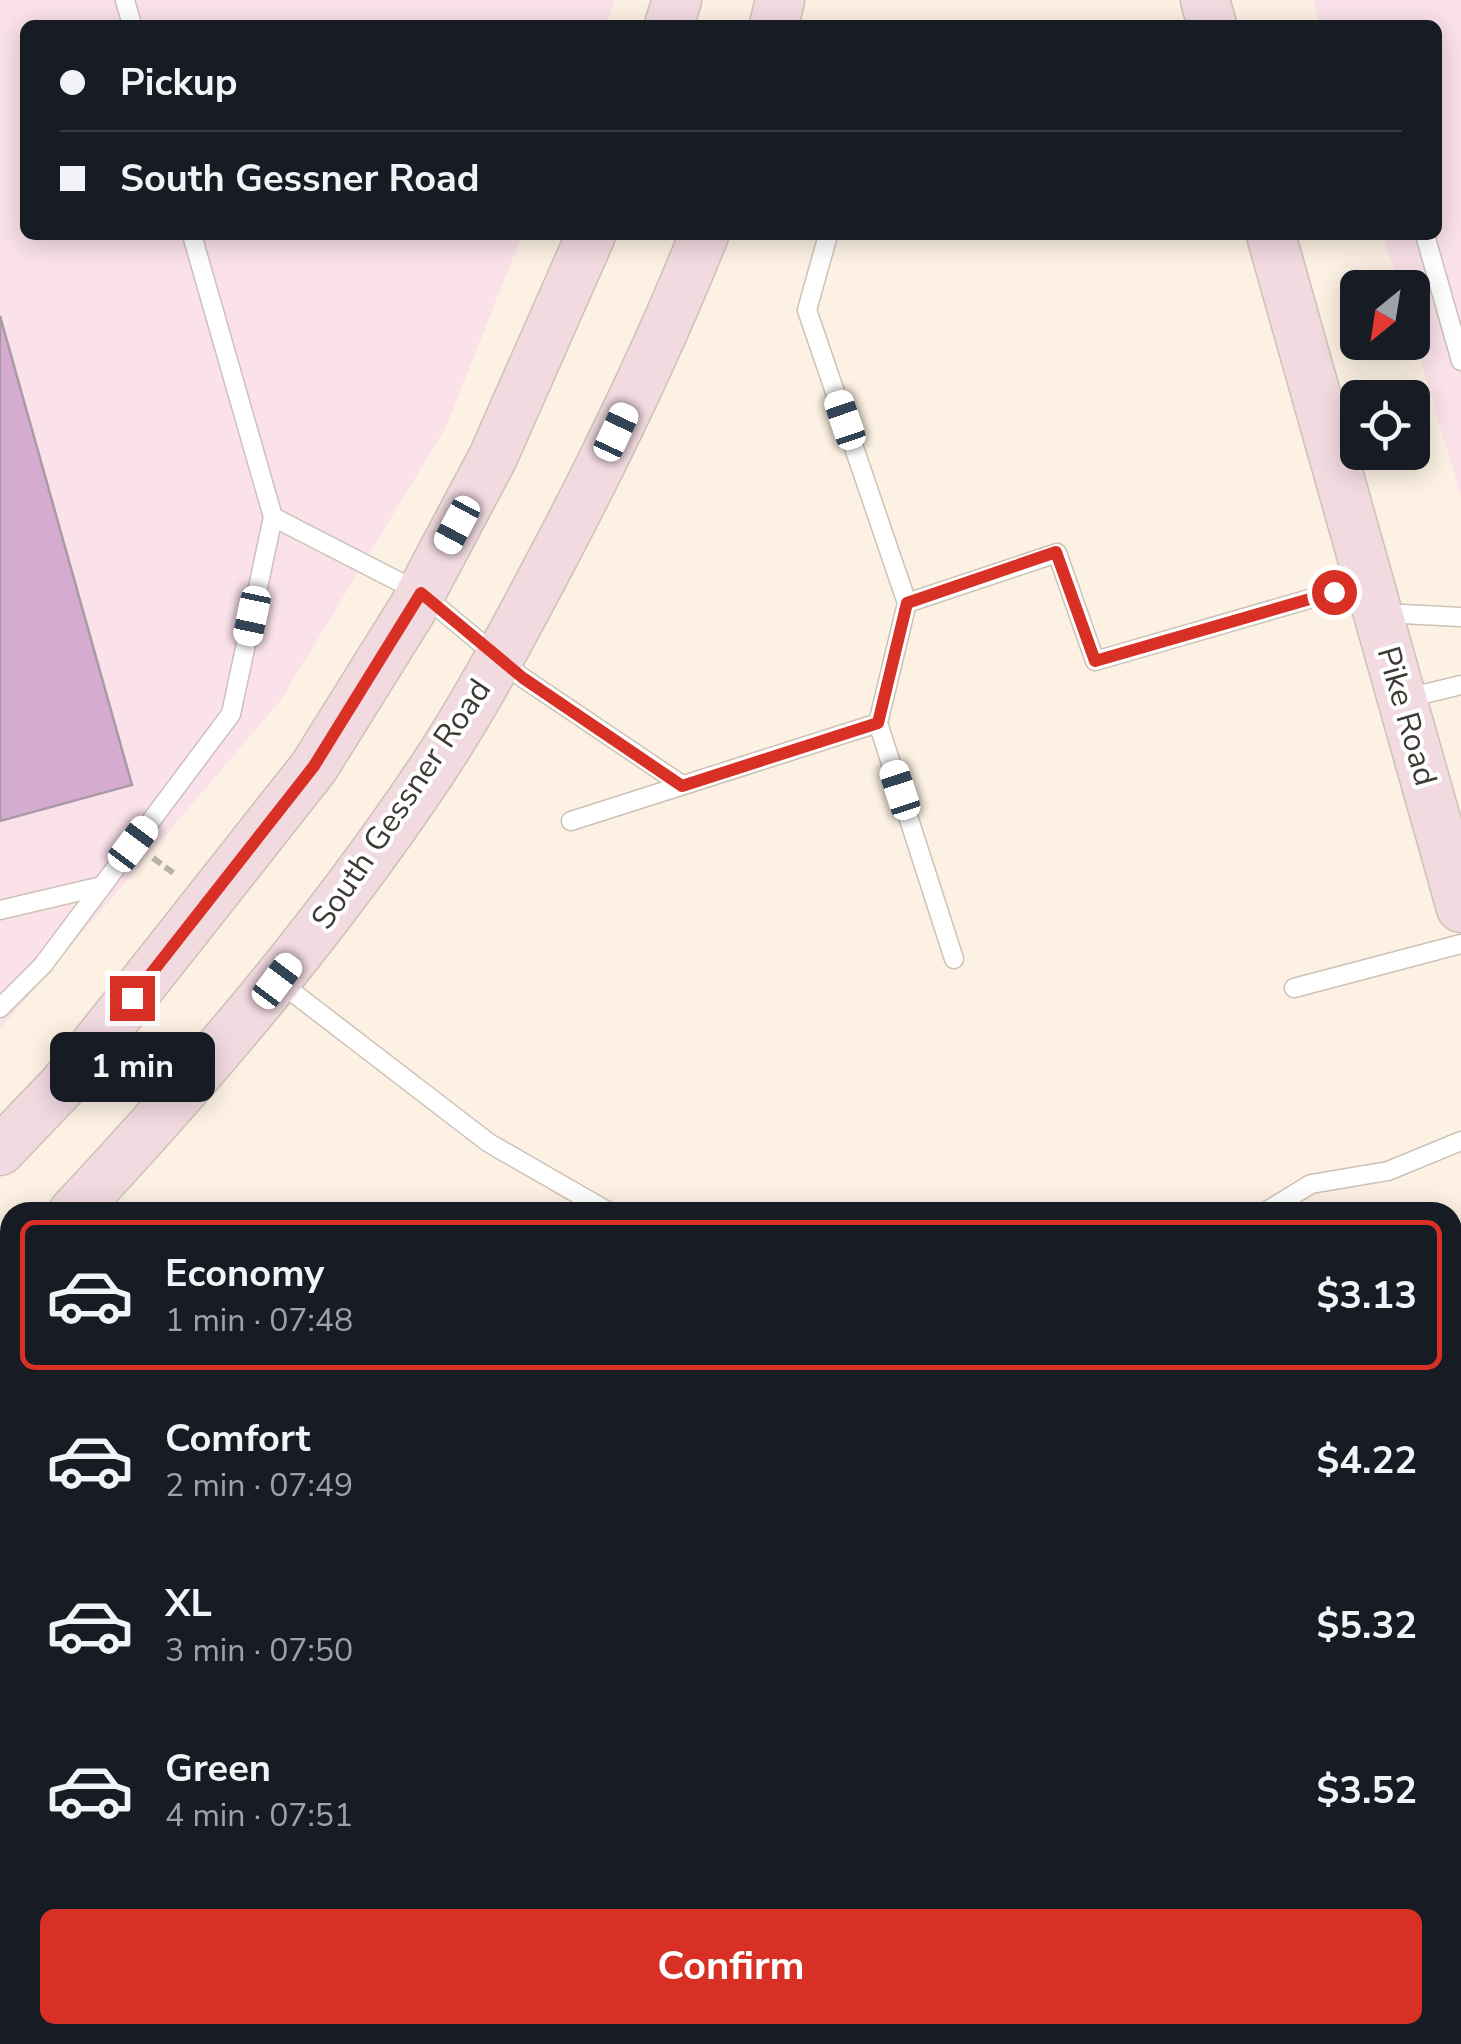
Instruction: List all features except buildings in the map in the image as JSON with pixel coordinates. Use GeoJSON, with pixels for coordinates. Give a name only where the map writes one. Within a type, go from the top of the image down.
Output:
{"type":"FeatureCollection","features":[{"type":"Feature","properties":{"kind":"main road"},"geometry":{"type":"LineString","coordinates":[[0,1151],[63,1086],[314,766],[421,593],[493,457],[589,240]]}},
{"type":"Feature","properties":{"kind":"main road","name":"South Gessner Road"},"geometry":{"type":"LineString","coordinates":[[82,1202],[230,1040],[430,772],[499,659],[602,464],[676,306],[702,240]]}},
{"type":"Feature","properties":{"kind":"main road","name":"Pike Road"},"geometry":{"type":"LineString","coordinates":[[1272,240],[1461,908]]}},
{"type":"Feature","properties":{"kind":"lane"},"geometry":{"type":"LineString","coordinates":[[0,1008],[43,964],[231,714],[273,517],[193,240]]}},
{"type":"Feature","properties":{"kind":"lane"},"geometry":{"type":"LineString","coordinates":[[827,240],[807,310],[907,603],[878,723],[954,959]]}},
{"type":"Feature","properties":{"kind":"lane"},"geometry":{"type":"LineString","coordinates":[[1425,240],[1461,361]]}},
{"type":"Feature","properties":{"kind":"lane"},"geometry":{"type":"LineString","coordinates":[[273,517],[421,593],[499,659],[682,786]]}},
{"type":"Feature","properties":{"kind":"lane"},"geometry":{"type":"LineString","coordinates":[[907,603],[1056,552],[1095,661],[1373,597],[1461,616]]}},
{"type":"Feature","properties":{"kind":"lane"},"geometry":{"type":"LineString","coordinates":[[1402,700],[1461,685]]}},
{"type":"Feature","properties":{"kind":"lane"},"geometry":{"type":"LineString","coordinates":[[571,821],[878,723]]}},
{"type":"Feature","properties":{"kind":"lane"},"geometry":{"type":"LineString","coordinates":[[0,910],[102,886]]}},
{"type":"Feature","properties":{"kind":"lane"},"geometry":{"type":"LineString","coordinates":[[1294,988],[1461,944]]}},
{"type":"Feature","properties":{"kind":"lane"},"geometry":{"type":"LineString","coordinates":[[277,981],[489,1143],[591,1202]]}},
{"type":"Feature","properties":{"kind":"lane"},"geometry":{"type":"LineString","coordinates":[[1282,1202],[1310,1184],[1388,1171],[1461,1140]]}},
{"type":"Feature","properties":{"kind":"shaded area"},"geometry":{"type":"Polygon","coordinates":[[[0,0],[615,0],[607,20],[20,20],[20,240],[520,240],[446,427],[281,700],[0,1029],[0,0]]]}},
{"type":"Feature","properties":{"kind":"shaded area"},"geometry":{"type":"Polygon","coordinates":[[[1313,0],[1461,0],[1461,496],[1430,380],[1427,380],[1421,360],[1430,360],[1430,270],[1394,270],[1385,240],[1442,240],[1442,20],[1319,20],[1313,0]]]}},
{"type":"Feature","properties":{"kind":"route"},"geometry":{"type":"LineString","coordinates":[[132,998],[314,766],[421,593],[523,678],[682,786],[878,723],[907,603],[1056,552],[1095,661],[1334,592]]}}]}
